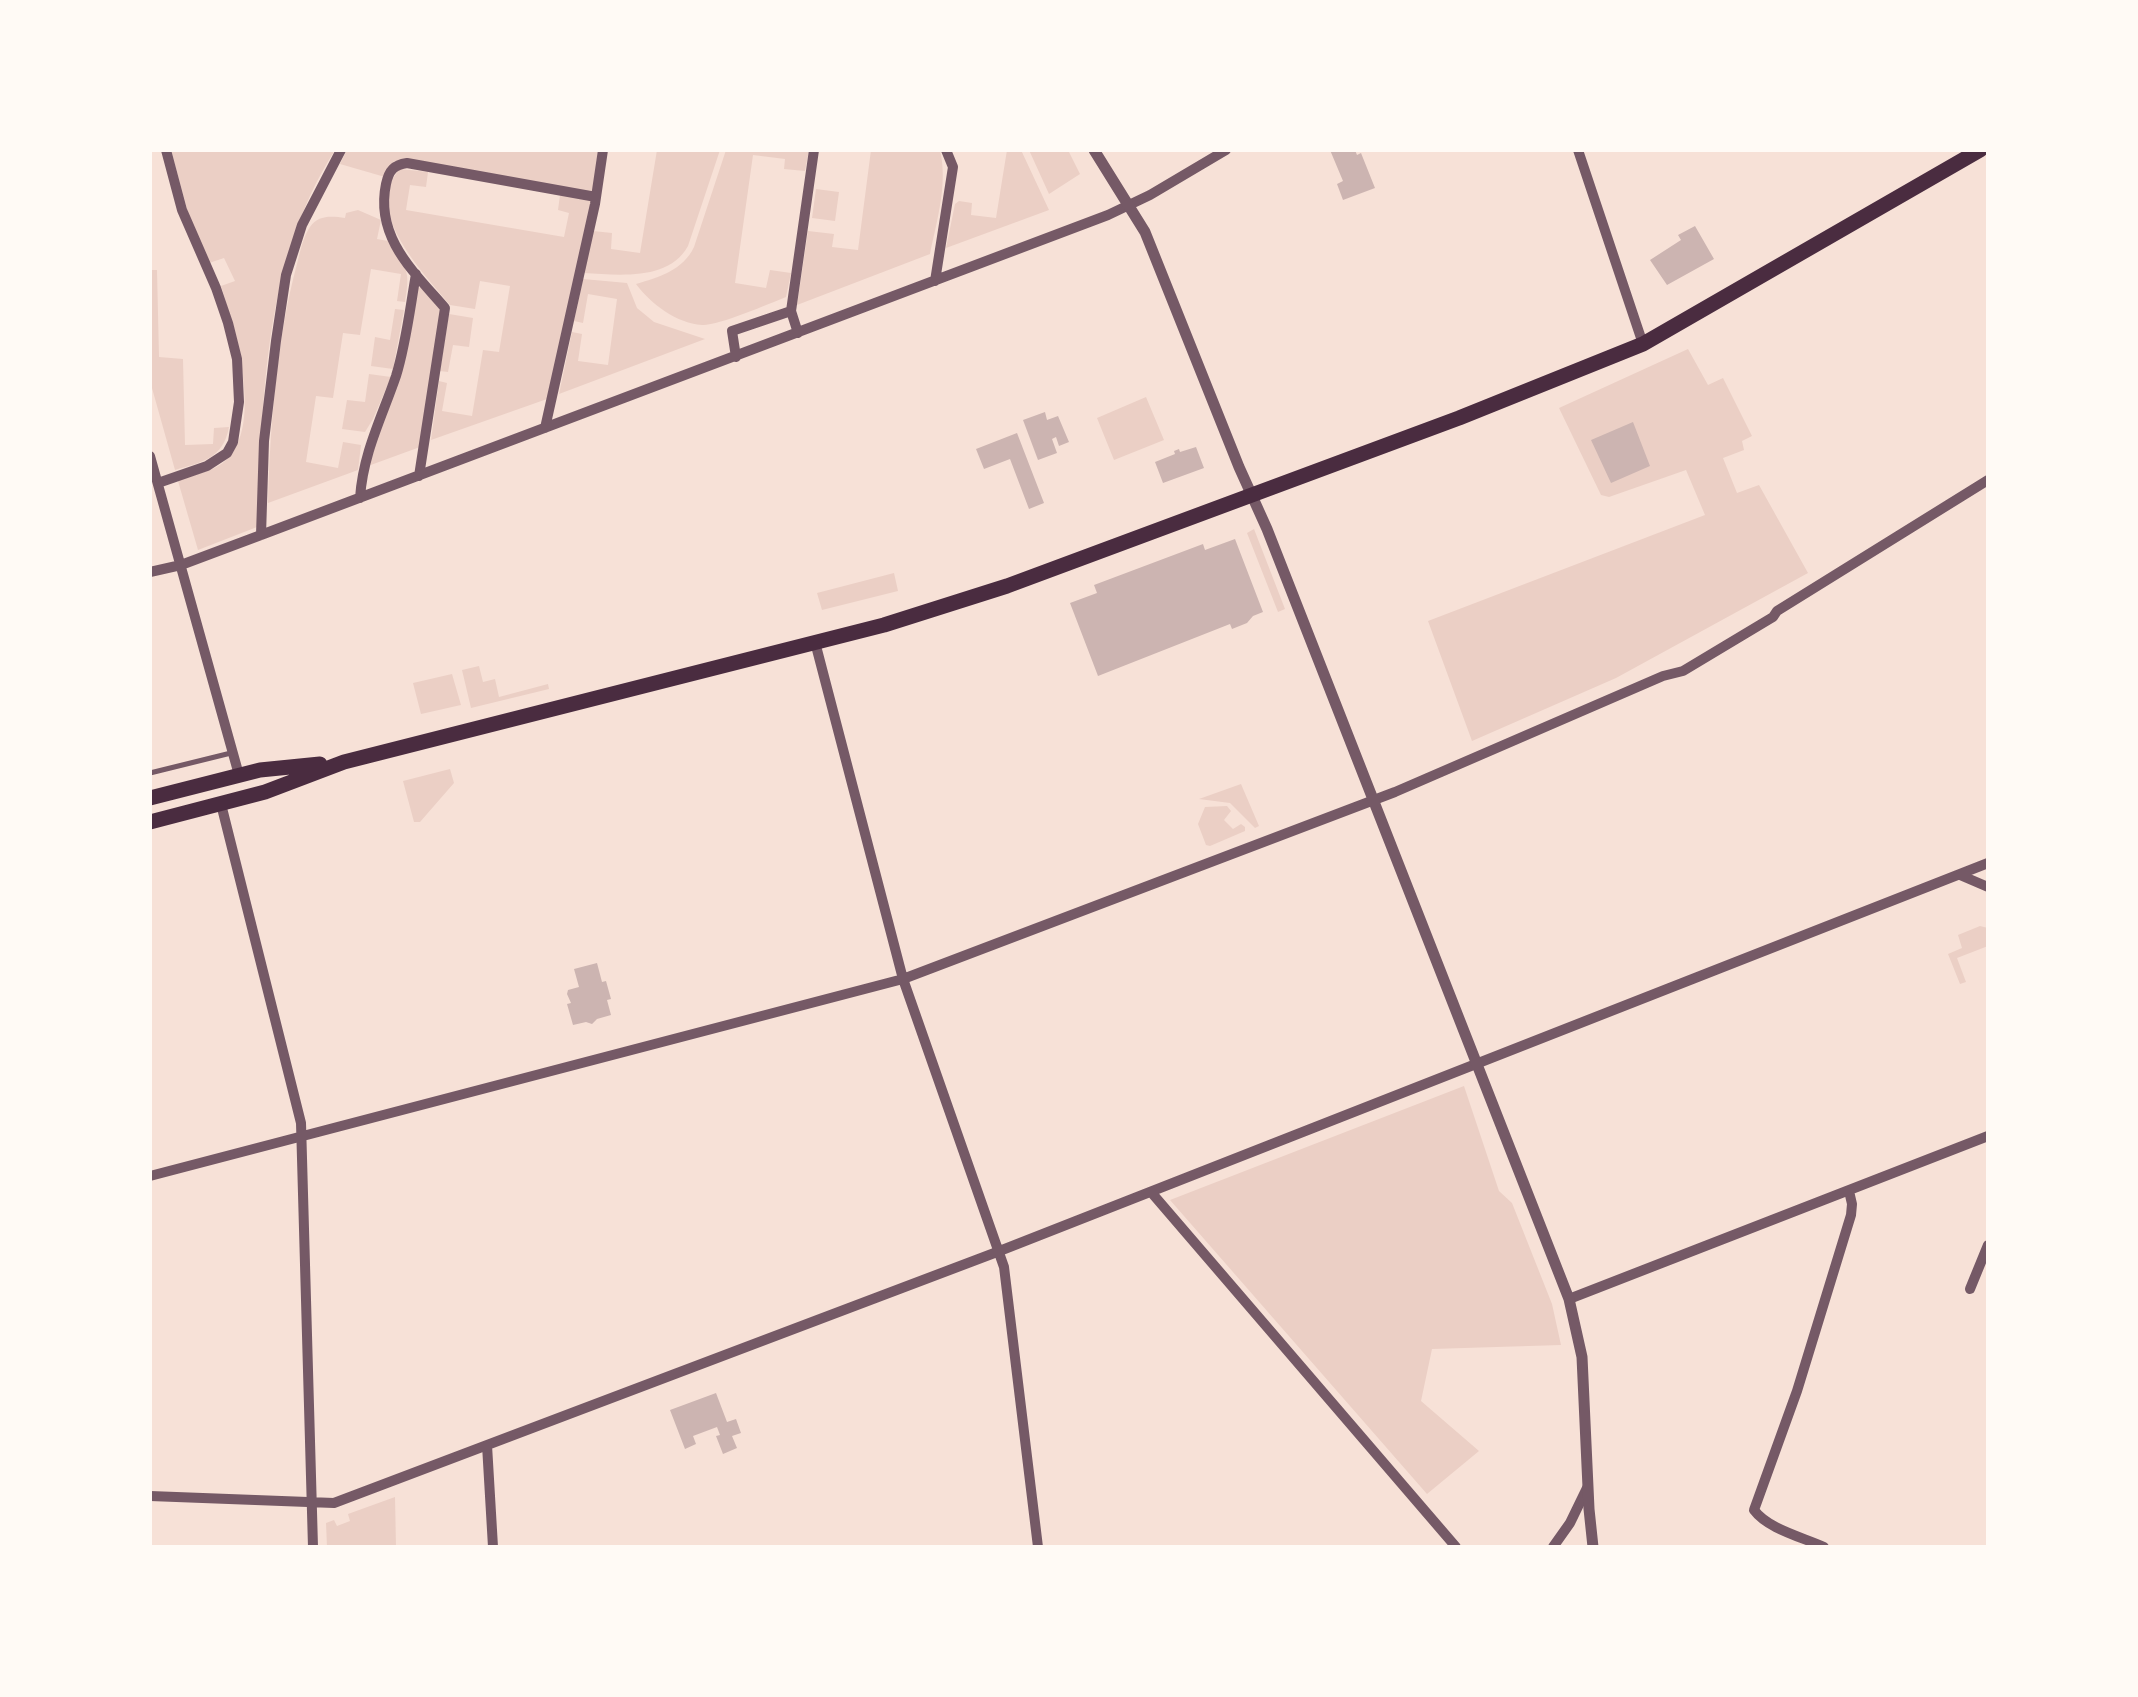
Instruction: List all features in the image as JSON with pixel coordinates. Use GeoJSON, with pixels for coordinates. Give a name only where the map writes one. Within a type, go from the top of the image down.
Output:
{"type":"FeatureCollection","features":[{"type":"Feature","properties":{"kind":"main road"},"geometry":{"type":"LineString","coordinates":[[150,822],[265,792],[344,762],[884,625],[1006,586],[1459,418],[1643,344],[1980,150]]}},
{"type":"Feature","properties":{"kind":"main road"},"geometry":{"type":"LineString","coordinates":[[150,798],[260,770],[344,762]]}},
{"type":"Feature","properties":{"kind":"street"},"geometry":{"type":"LineString","coordinates":[[158,483],[206,466],[227,453],[233,442],[239,402],[237,359],[228,323],[182,210],[166,150]]}},
{"type":"Feature","properties":{"kind":"street"},"geometry":{"type":"LineString","coordinates":[[261,535],[264,441],[286,274],[302,225],[341,150]]}},
{"type":"Feature","properties":{"kind":"street"},"geometry":{"type":"LineString","coordinates":[[545,428],[603,150]]}},
{"type":"Feature","properties":{"kind":"street"},"geometry":{"type":"LineString","coordinates":[[798,333],[790,310],[814,150]]}},
{"type":"Feature","properties":{"kind":"street"},"geometry":{"type":"LineString","coordinates":[[935,282],[953,166],[946,150]]}},
{"type":"Feature","properties":{"kind":"street"},"geometry":{"type":"LineString","coordinates":[[1094,150],[1145,232],[1374,800],[1569,1299],[1582,1357],[1593,1547]]}},
{"type":"Feature","properties":{"kind":"street"},"geometry":{"type":"LineString","coordinates":[[150,572],[181,565],[935,282],[1128,205],[1226,150]]}},
{"type":"Feature","properties":{"kind":"street"},"geometry":{"type":"LineString","coordinates":[[1578,150],[1643,344]]}},
{"type":"Feature","properties":{"kind":"street"},"geometry":{"type":"LineString","coordinates":[[419,476],[445,308],[387,231],[384,202],[392,169],[407,163],[596,197]]}},
{"type":"Feature","properties":{"kind":"street"},"geometry":{"type":"LineString","coordinates":[[360,498],[368,449],[397,373],[416,274]]}},
{"type":"Feature","properties":{"kind":"street"},"geometry":{"type":"LineString","coordinates":[[736,357],[732,332],[790,310]]}},
{"type":"Feature","properties":{"kind":"street"},"geometry":{"type":"LineString","coordinates":[[150,456],[239,776]]}},
{"type":"Feature","properties":{"kind":"street"},"geometry":{"type":"LineString","coordinates":[[150,1176],[903,980],[1374,800],[1663,676],[1683,672],[1988,480]]}},
{"type":"Feature","properties":{"kind":"street"},"geometry":{"type":"LineString","coordinates":[[815,642],[903,980],[1005,1274],[1038,1547]]}},
{"type":"Feature","properties":{"kind":"street"},"geometry":{"type":"LineString","coordinates":[[221,804],[301,1123],[314,1547]]}},
{"type":"Feature","properties":{"kind":"street"},"geometry":{"type":"LineString","coordinates":[[150,1496],[334,1503],[998,1252],[1988,863]]}},
{"type":"Feature","properties":{"kind":"street"},"geometry":{"type":"LineString","coordinates":[[1959,874],[1988,886]]}},
{"type":"Feature","properties":{"kind":"street"},"geometry":{"type":"LineString","coordinates":[[1569,1299],[1988,1136]]}},
{"type":"Feature","properties":{"kind":"street"},"geometry":{"type":"LineString","coordinates":[[1151,1192],[1456,1547]]}},
{"type":"Feature","properties":{"kind":"street"},"geometry":{"type":"LineString","coordinates":[[1824,1547],[1765,1521],[1754,1510],[1826,1299],[1851,1214],[1849,1192]]}},
{"type":"Feature","properties":{"kind":"street"},"geometry":{"type":"LineString","coordinates":[[1970,1290],[1988,1245]]}},
{"type":"Feature","properties":{"kind":"street"},"geometry":{"type":"LineString","coordinates":[[488,1445],[493,1547]]}},
{"type":"Feature","properties":{"kind":"street"},"geometry":{"type":"LineString","coordinates":[[1553,1547],[1588,1487]]}},
{"type":"Feature","properties":{"kind":"lane"},"geometry":{"type":"LineString","coordinates":[[150,773],[234,752]]}},
{"type":"Feature","properties":{"kind":"shaded area"},"geometry":{"type":"Polygon","coordinates":[[[171,150],[335,150],[311,193],[280,285],[265,381],[257,527],[198,550],[178,481],[210,470],[227,459],[238,443],[245,400],[233,326],[221,286],[235,281],[224,258],[209,263],[189,216],[171,150]]]}},
{"type":"Feature","properties":{"kind":"shaded area"},"geometry":{"type":"Polygon","coordinates":[[[347,150],[598,150],[593,194],[416,161],[394,161],[385,177],[340,164],[347,150]]]}},
{"type":"Feature","properties":{"kind":"shaded area"},"geometry":{"type":"Polygon","coordinates":[[[657,150],[720,150],[688,246],[680,257],[656,270],[627,275],[584,273],[593,231],[612,233],[611,249],[640,253],[657,150]]]}},
{"type":"Feature","properties":{"kind":"shaded area"},"geometry":{"type":"Polygon","coordinates":[[[726,150],[809,150],[805,171],[784,169],[785,159],[753,155],[735,283],[766,288],[770,270],[791,273],[786,297],[702,325],[665,311],[636,284],[670,272],[689,255],[726,150]]]}},
{"type":"Feature","properties":{"kind":"shaded area"},"geometry":{"type":"Polygon","coordinates":[[[871,150],[940,150],[942,189],[930,254],[797,305],[808,231],[834,234],[832,247],[858,250],[871,150]]]}},
{"type":"Feature","properties":{"kind":"shaded area"},"geometry":{"type":"Polygon","coordinates":[[[1007,150],[1021,150],[1049,210],[946,248],[955,204],[959,201],[972,203],[971,215],[996,218],[1007,150]]]}},
{"type":"Feature","properties":{"kind":"shaded area"},"geometry":{"type":"Polygon","coordinates":[[[1029,150],[1068,150],[1080,174],[1049,194],[1029,150]]]}},
{"type":"Feature","properties":{"kind":"shaded area"},"geometry":{"type":"Polygon","coordinates":[[[400,169],[428,172],[426,187],[410,185],[406,210],[564,237],[569,213],[558,210],[560,195],[592,200],[547,399],[431,440],[439,381],[447,383],[442,411],[472,416],[483,350],[499,352],[510,286],[480,281],[475,309],[450,305],[412,259],[392,222],[390,186],[400,169]]]}},
{"type":"Feature","properties":{"kind":"shaded area"},"geometry":{"type":"Polygon","coordinates":[[[816,189],[839,192],[835,221],[812,218],[816,189]]]}},
{"type":"Feature","properties":{"kind":"shaded area"},"geometry":{"type":"Polygon","coordinates":[[[358,210],[381,220],[377,239],[388,241],[406,269],[405,302],[397,301],[401,274],[371,269],[360,335],[343,333],[333,398],[316,396],[306,462],[338,468],[343,442],[361,445],[358,470],[268,503],[280,352],[302,245],[317,220],[345,218],[346,213],[358,210]]]}},
{"type":"Feature","properties":{"kind":"shaded area"},"geometry":{"type":"Polygon","coordinates":[[[150,270],[157,270],[159,357],[183,359],[185,445],[213,444],[214,428],[229,427],[216,453],[175,470],[150,381],[150,270]]]}},
{"type":"Feature","properties":{"kind":"shaded area"},"geometry":{"type":"Polygon","coordinates":[[[583,279],[627,283],[637,308],[654,322],[705,339],[559,394],[572,332],[582,334],[578,361],[608,365],[617,299],[588,294],[583,323],[574,321],[583,279]]]}},
{"type":"Feature","properties":{"kind":"shaded area"},"geometry":{"type":"Polygon","coordinates":[[[422,287],[442,311],[420,447],[368,466],[418,288],[422,287]]]}},
{"type":"Feature","properties":{"kind":"shaded area"},"geometry":{"type":"Polygon","coordinates":[[[395,309],[404,310],[393,369],[371,366],[375,337],[390,340],[395,309]]]}},
{"type":"Feature","properties":{"kind":"shaded area"},"geometry":{"type":"Polygon","coordinates":[[[449,314],[473,318],[469,347],[453,345],[448,372],[440,371],[449,314]]]}},
{"type":"Feature","properties":{"kind":"shaded area"},"geometry":{"type":"Polygon","coordinates":[[[1688,349],[1708,385],[1723,378],[1752,436],[1742,441],[1744,450],[1723,458],[1737,493],[1759,485],[1808,573],[1616,678],[1472,741],[1428,621],[1705,515],[1686,470],[1609,497],[1601,495],[1559,408],[1688,349]]]}},
{"type":"Feature","properties":{"kind":"shaded area"},"geometry":{"type":"Polygon","coordinates":[[[369,374],[391,377],[373,419],[365,432],[342,429],[347,400],[365,402],[369,374]]]}},
{"type":"Feature","properties":{"kind":"shaded area"},"geometry":{"type":"Polygon","coordinates":[[[1146,397],[1164,440],[1114,460],[1097,418],[1146,397]]]}},
{"type":"Feature","properties":{"kind":"shaded area"},"geometry":{"type":"Polygon","coordinates":[[[1254,529],[1285,609],[1278,612],[1247,533],[1254,529]]]}},
{"type":"Feature","properties":{"kind":"shaded area"},"geometry":{"type":"Polygon","coordinates":[[[894,573],[898,591],[822,610],[817,593],[894,573]]]}},
{"type":"Feature","properties":{"kind":"shaded area"},"geometry":{"type":"Polygon","coordinates":[[[479,666],[483,682],[495,679],[499,697],[548,684],[549,689],[471,708],[462,670],[479,666]]]}},
{"type":"Feature","properties":{"kind":"shaded area"},"geometry":{"type":"Polygon","coordinates":[[[452,674],[461,705],[421,714],[413,683],[452,674]]]}},
{"type":"Feature","properties":{"kind":"shaded area"},"geometry":{"type":"Polygon","coordinates":[[[450,769],[454,783],[420,822],[414,822],[403,781],[450,769]]]}},
{"type":"Feature","properties":{"kind":"shaded area"},"geometry":{"type":"Polygon","coordinates":[[[1241,784],[1259,826],[1255,828],[1230,803],[1199,799],[1241,784]]]}},
{"type":"Feature","properties":{"kind":"shaded area"},"geometry":{"type":"Polygon","coordinates":[[[1227,806],[1231,811],[1224,820],[1233,829],[1241,824],[1245,831],[1206,845],[1198,824],[1205,807],[1227,806]]]}},
{"type":"Feature","properties":{"kind":"shaded area"},"geometry":{"type":"Polygon","coordinates":[[[1980,926],[1988,928],[1988,946],[1957,958],[1966,982],[1960,984],[1948,954],[1962,948],[1958,935],[1980,926]]]}},
{"type":"Feature","properties":{"kind":"shaded area"},"geometry":{"type":"Polygon","coordinates":[[[1464,1086],[1499,1191],[1512,1203],[1552,1304],[1561,1345],[1432,1349],[1421,1401],[1479,1451],[1427,1494],[1170,1200],[1464,1086]]]}},
{"type":"Feature","properties":{"kind":"shaded area"},"geometry":{"type":"Polygon","coordinates":[[[395,1497],[396,1547],[327,1547],[326,1523],[334,1520],[337,1526],[350,1521],[348,1514],[395,1497]]]}},
{"type":"Feature","properties":{"kind":"building"},"geometry":{"type":"Polygon","coordinates":[[[1330,150],[1361,153],[1375,188],[1343,200],[1337,184],[1343,181],[1330,150]]]}},
{"type":"Feature","properties":{"kind":"building"},"geometry":{"type":"Polygon","coordinates":[[[1695,226],[1714,259],[1667,285],[1650,260],[1681,240],[1678,235],[1695,226]]]}},
{"type":"Feature","properties":{"kind":"building"},"geometry":{"type":"Polygon","coordinates":[[[1045,412],[1047,420],[1058,416],[1069,442],[1059,446],[1056,437],[1052,439],[1057,453],[1038,460],[1023,420],[1045,412]]]}},
{"type":"Feature","properties":{"kind":"building"},"geometry":{"type":"Polygon","coordinates":[[[1633,422],[1650,466],[1611,483],[1591,440],[1633,422]]]}},
{"type":"Feature","properties":{"kind":"building"},"geometry":{"type":"Polygon","coordinates":[[[1017,433],[1044,503],[1029,509],[1010,459],[984,469],[976,449],[1017,433]]]}},
{"type":"Feature","properties":{"kind":"building"},"geometry":{"type":"Polygon","coordinates":[[[1196,447],[1204,468],[1163,483],[1155,462],[1179,449],[1180,452],[1196,447]]]}},
{"type":"Feature","properties":{"kind":"building"},"geometry":{"type":"Polygon","coordinates":[[[1235,539],[1263,612],[1232,629],[1230,624],[1098,676],[1070,603],[1097,593],[1094,585],[1203,544],[1205,550],[1235,539]]]}},
{"type":"Feature","properties":{"kind":"building"},"geometry":{"type":"Polygon","coordinates":[[[597,963],[611,999],[607,1000],[611,1015],[592,1024],[573,1025],[567,994],[579,987],[574,969],[597,963]]]}},
{"type":"Feature","properties":{"kind":"building"},"geometry":{"type":"Polygon","coordinates":[[[716,1393],[727,1422],[736,1419],[741,1433],[732,1436],[737,1448],[723,1454],[717,1427],[693,1436],[696,1444],[685,1449],[670,1410],[716,1393]]]}}]}
